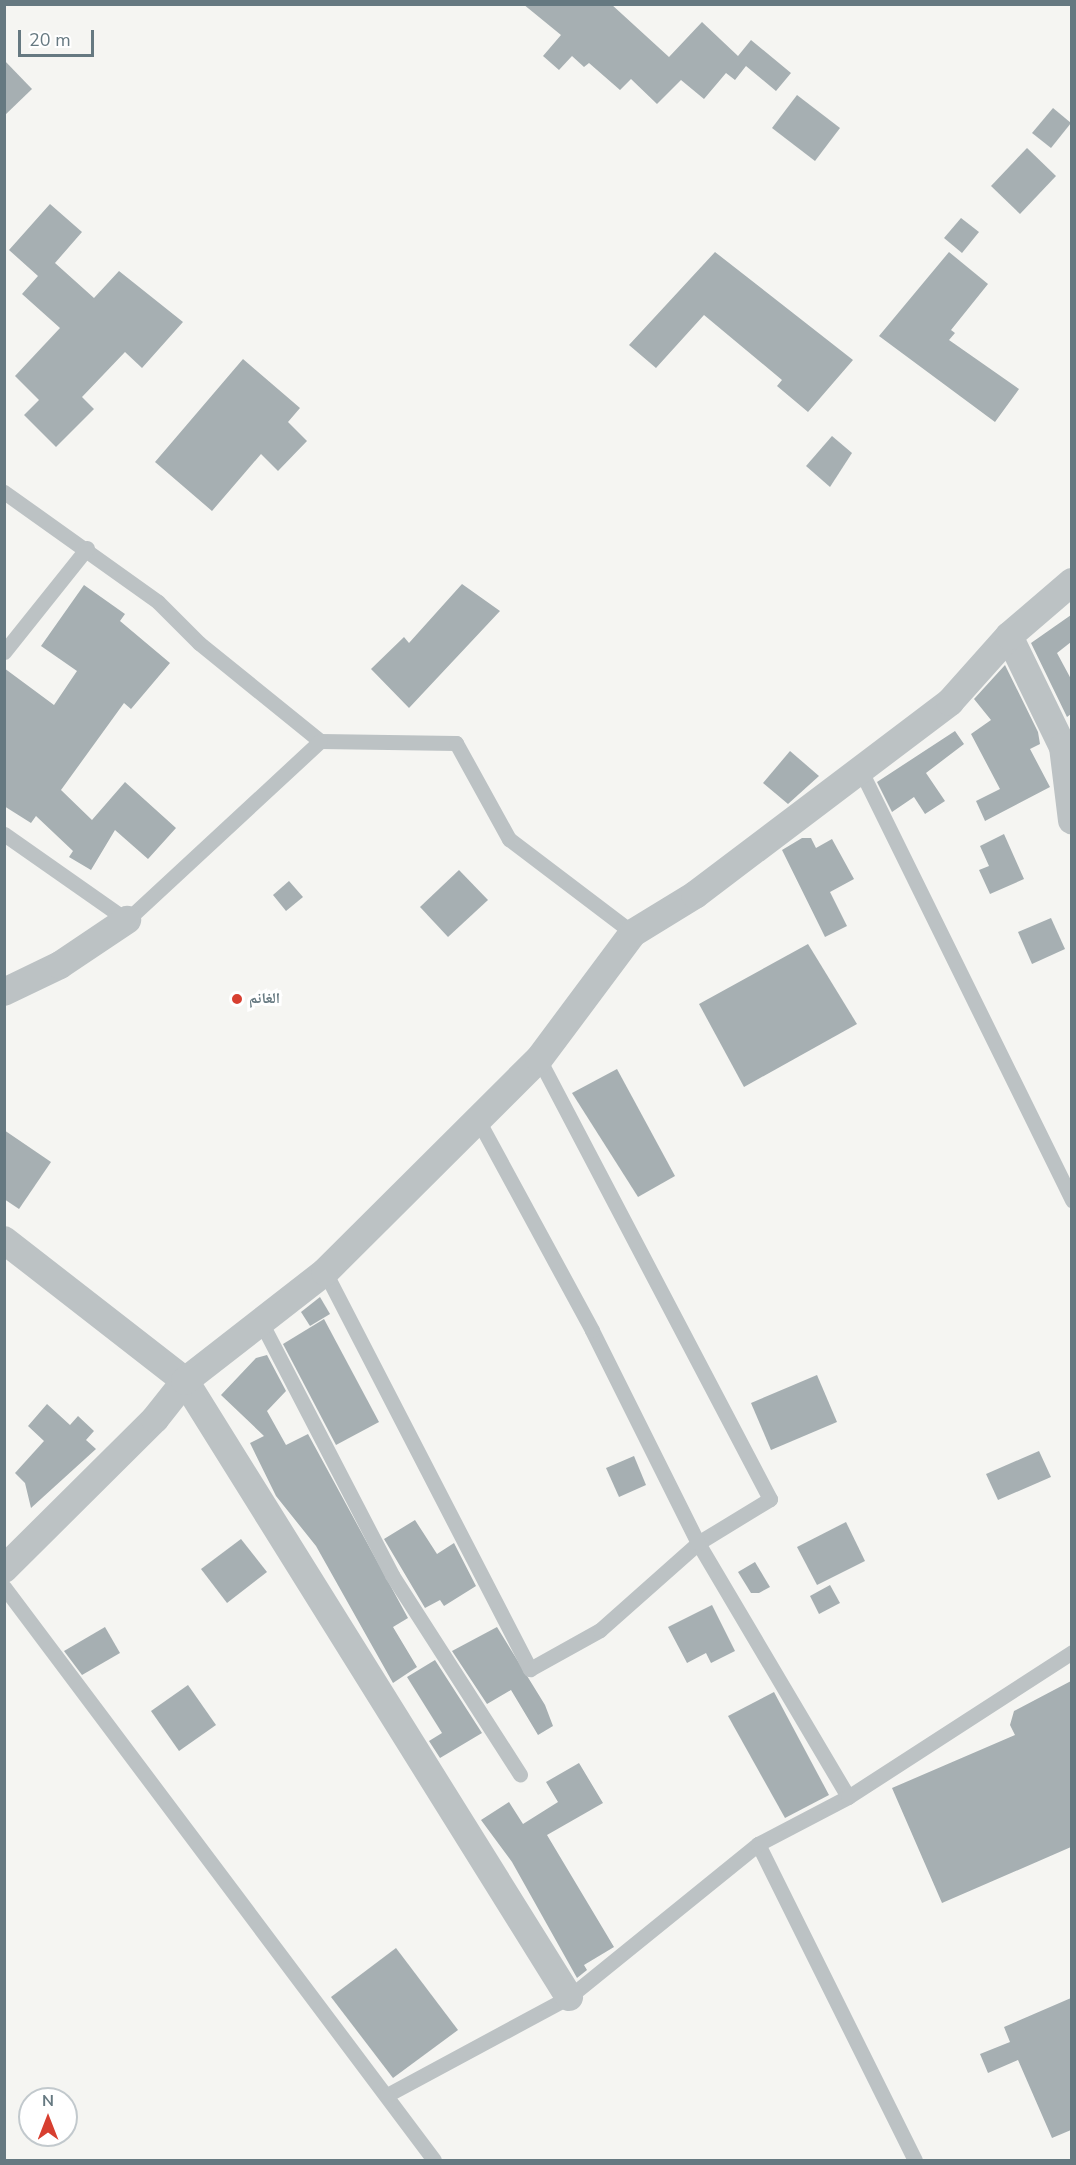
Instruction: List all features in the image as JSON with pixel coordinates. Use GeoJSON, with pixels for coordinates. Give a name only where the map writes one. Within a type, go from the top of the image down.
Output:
{"type":"FeatureCollection","features":[{"type":"Feature","properties":{"kind":"street"},"geometry":{"type":"LineString","coordinates":[[4,1569],[155,1419],[185,1381],[262,1324],[325,1272],[539,1059],[633,933],[695,895],[860,767],[950,702],[1009,636],[1071,582]]}},
{"type":"Feature","properties":{"kind":"street"},"geometry":{"type":"LineString","coordinates":[[1009,636],[1063,747],[1071,820]]}},
{"type":"Feature","properties":{"kind":"street"},"geometry":{"type":"LineString","coordinates":[[4,992],[60,965],[127,920]]}},
{"type":"Feature","properties":{"kind":"street"},"geometry":{"type":"LineString","coordinates":[[4,1240],[185,1381],[569,1997]]}},
{"type":"Feature","properties":{"kind":"lane"},"geometry":{"type":"LineString","coordinates":[[4,492],[87,548],[320,741],[456,743],[509,839],[633,933]]}},
{"type":"Feature","properties":{"kind":"lane"},"geometry":{"type":"LineString","coordinates":[[4,652],[87,548]]}},
{"type":"Feature","properties":{"kind":"lane"},"geometry":{"type":"LineString","coordinates":[[4,834],[127,920],[320,741]]}},
{"type":"Feature","properties":{"kind":"lane"},"geometry":{"type":"LineString","coordinates":[[860,767],[1071,1200]]}},
{"type":"Feature","properties":{"kind":"lane"},"geometry":{"type":"LineString","coordinates":[[325,1272],[530,1669],[600,1630],[698,1543],[770,1499],[539,1059]]}},
{"type":"Feature","properties":{"kind":"lane"},"geometry":{"type":"LineString","coordinates":[[478,1120],[597,1340],[698,1543],[848,1797]]}},
{"type":"Feature","properties":{"kind":"lane"},"geometry":{"type":"LineString","coordinates":[[262,1324],[392,1575],[520,1774]]}},
{"type":"Feature","properties":{"kind":"lane"},"geometry":{"type":"LineString","coordinates":[[4,1587],[434,2160]]}},
{"type":"Feature","properties":{"kind":"lane"},"geometry":{"type":"LineString","coordinates":[[387,2095],[569,1997],[759,1844],[848,1797],[1071,1652]]}},
{"type":"Feature","properties":{"kind":"lane"},"geometry":{"type":"LineString","coordinates":[[759,1844],[915,2160]]}},
{"type":"Feature","properties":{"kind":"building"},"geometry":{"type":"Polygon","coordinates":[[[523,4],[611,4],[669,57],[702,22],[738,56],[751,40],[791,73],[776,91],[746,66],[735,80],[726,73],[704,99],[681,80],[657,104],[631,79],[620,90],[589,63],[584,67],[572,56],[559,70],[543,56],[561,35],[523,4]]]}},
{"type":"Feature","properties":{"kind":"building"},"geometry":{"type":"Polygon","coordinates":[[[4,60],[32,89],[4,116],[4,60]]]}},
{"type":"Feature","properties":{"kind":"building"},"geometry":{"type":"Polygon","coordinates":[[[797,95],[840,128],[815,161],[772,128],[797,95]]]}},
{"type":"Feature","properties":{"kind":"building"},"geometry":{"type":"Polygon","coordinates":[[[1053,108],[1071,123],[1051,148],[1032,133],[1053,108]]]}},
{"type":"Feature","properties":{"kind":"building"},"geometry":{"type":"Polygon","coordinates":[[[1027,148],[1056,176],[1020,214],[991,186],[1027,148]]]}},
{"type":"Feature","properties":{"kind":"building"},"geometry":{"type":"Polygon","coordinates":[[[50,204],[82,232],[55,263],[94,298],[119,271],[183,322],[142,368],[125,352],[82,397],[94,409],[56,447],[24,415],[39,400],[15,376],[60,328],[22,294],[38,276],[9,250],[50,204]]]}},
{"type":"Feature","properties":{"kind":"building"},"geometry":{"type":"Polygon","coordinates":[[[961,218],[979,232],[962,253],[944,238],[961,218]]]}},
{"type":"Feature","properties":{"kind":"building"},"geometry":{"type":"Polygon","coordinates":[[[715,252],[853,360],[808,412],[777,386],[782,380],[704,315],[656,368],[629,345],[715,252]]]}},
{"type":"Feature","properties":{"kind":"building"},"geometry":{"type":"Polygon","coordinates":[[[949,252],[988,284],[951,330],[955,333],[949,340],[1019,389],[995,422],[879,336],[949,252]]]}},
{"type":"Feature","properties":{"kind":"building"},"geometry":{"type":"Polygon","coordinates":[[[243,359],[300,408],[288,422],[307,441],[278,471],[261,454],[212,511],[155,462],[243,359]]]}},
{"type":"Feature","properties":{"kind":"building"},"geometry":{"type":"Polygon","coordinates":[[[832,436],[852,453],[830,487],[806,466],[832,436]]]}},
{"type":"Feature","properties":{"kind":"building"},"geometry":{"type":"Polygon","coordinates":[[[462,584],[500,611],[409,708],[371,669],[404,637],[409,643],[462,584]]]}},
{"type":"Feature","properties":{"kind":"building"},"geometry":{"type":"Polygon","coordinates":[[[84,585],[125,614],[120,621],[170,663],[131,709],[124,703],[61,790],[92,820],[125,782],[176,828],[148,859],[115,830],[91,870],[69,857],[73,851],[36,816],[31,823],[4,806],[4,668],[54,705],[77,671],[41,646],[84,585]]]}},
{"type":"Feature","properties":{"kind":"building"},"geometry":{"type":"Polygon","coordinates":[[[1071,615],[1071,642],[1057,653],[1071,679],[1071,714],[1067,717],[1031,643],[1071,615]]]}},
{"type":"Feature","properties":{"kind":"building"},"geometry":{"type":"Polygon","coordinates":[[[1005,665],[1038,732],[1040,744],[1030,749],[1050,787],[985,821],[976,801],[1000,789],[971,734],[991,720],[974,699],[1005,665]]]}},
{"type":"Feature","properties":{"kind":"building"},"geometry":{"type":"Polygon","coordinates":[[[955,731],[964,744],[926,773],[945,801],[925,814],[914,797],[892,812],[877,782],[955,731]]]}},
{"type":"Feature","properties":{"kind":"building"},"geometry":{"type":"Polygon","coordinates":[[[790,751],[819,776],[788,804],[763,783],[790,751]]]}},
{"type":"Feature","properties":{"kind":"building"},"geometry":{"type":"Polygon","coordinates":[[[1004,834],[1024,879],[990,894],[979,870],[989,866],[980,846],[1004,834]]]}},
{"type":"Feature","properties":{"kind":"building"},"geometry":{"type":"Polygon","coordinates":[[[802,838],[811,838],[816,848],[832,839],[854,879],[830,892],[847,926],[825,937],[782,850],[802,838]]]}},
{"type":"Feature","properties":{"kind":"building"},"geometry":{"type":"Polygon","coordinates":[[[459,870],[488,900],[448,937],[420,907],[459,870]]]}},
{"type":"Feature","properties":{"kind":"building"},"geometry":{"type":"Polygon","coordinates":[[[289,881],[303,897],[286,911],[273,895],[289,881]]]}},
{"type":"Feature","properties":{"kind":"building"},"geometry":{"type":"Polygon","coordinates":[[[1051,918],[1065,949],[1032,964],[1018,932],[1051,918]]]}},
{"type":"Feature","properties":{"kind":"building"},"geometry":{"type":"Polygon","coordinates":[[[808,944],[857,1024],[744,1087],[699,1004],[808,944]]]}},
{"type":"Feature","properties":{"kind":"building"},"geometry":{"type":"Polygon","coordinates":[[[617,1069],[675,1176],[638,1197],[572,1093],[617,1069]]]}},
{"type":"Feature","properties":{"kind":"building"},"geometry":{"type":"Polygon","coordinates":[[[4,1130],[51,1162],[19,1209],[4,1199],[4,1130]]]}},
{"type":"Feature","properties":{"kind":"building"},"geometry":{"type":"Polygon","coordinates":[[[320,1297],[330,1314],[310,1326],[301,1312],[320,1297]]]}},
{"type":"Feature","properties":{"kind":"building"},"geometry":{"type":"Polygon","coordinates":[[[324,1319],[379,1422],[336,1445],[283,1344],[324,1319]]]}},
{"type":"Feature","properties":{"kind":"building"},"geometry":{"type":"Polygon","coordinates":[[[267,1355],[286,1391],[267,1411],[286,1445],[308,1434],[408,1618],[393,1627],[417,1667],[393,1683],[316,1546],[276,1496],[250,1443],[264,1436],[221,1395],[256,1358],[267,1355]]]}},
{"type":"Feature","properties":{"kind":"building"},"geometry":{"type":"Polygon","coordinates":[[[817,1375],[837,1422],[771,1450],[751,1403],[817,1375]]]}},
{"type":"Feature","properties":{"kind":"building"},"geometry":{"type":"Polygon","coordinates":[[[47,1404],[70,1425],[78,1416],[94,1431],[86,1440],[96,1449],[31,1508],[25,1483],[15,1473],[44,1441],[28,1426],[47,1404]]]}},
{"type":"Feature","properties":{"kind":"building"},"geometry":{"type":"Polygon","coordinates":[[[1039,1451],[1051,1477],[998,1500],[986,1474],[1039,1451]]]}},
{"type":"Feature","properties":{"kind":"building"},"geometry":{"type":"Polygon","coordinates":[[[634,1456],[646,1485],[619,1497],[606,1468],[634,1456]]]}},
{"type":"Feature","properties":{"kind":"building"},"geometry":{"type":"Polygon","coordinates":[[[415,1520],[437,1554],[454,1543],[476,1586],[444,1606],[440,1600],[425,1608],[384,1539],[415,1520]]]}},
{"type":"Feature","properties":{"kind":"building"},"geometry":{"type":"Polygon","coordinates":[[[846,1522],[865,1561],[817,1585],[797,1547],[846,1522]]]}},
{"type":"Feature","properties":{"kind":"building"},"geometry":{"type":"Polygon","coordinates":[[[241,1539],[267,1572],[227,1603],[201,1569],[241,1539]]]}},
{"type":"Feature","properties":{"kind":"building"},"geometry":{"type":"Polygon","coordinates":[[[755,1562],[770,1587],[759,1593],[751,1593],[738,1572],[755,1562]]]}},
{"type":"Feature","properties":{"kind":"building"},"geometry":{"type":"Polygon","coordinates":[[[830,1585],[840,1603],[819,1614],[810,1596],[830,1585]]]}},
{"type":"Feature","properties":{"kind":"building"},"geometry":{"type":"Polygon","coordinates":[[[712,1605],[735,1651],[711,1663],[706,1653],[687,1663],[668,1627],[712,1605]]]}},
{"type":"Feature","properties":{"kind":"building"},"geometry":{"type":"Polygon","coordinates":[[[105,1627],[120,1653],[82,1675],[64,1651],[105,1627]]]}},
{"type":"Feature","properties":{"kind":"building"},"geometry":{"type":"Polygon","coordinates":[[[497,1627],[545,1705],[553,1726],[538,1735],[511,1690],[487,1704],[452,1651],[497,1627]]]}},
{"type":"Feature","properties":{"kind":"building"},"geometry":{"type":"Polygon","coordinates":[[[435,1660],[482,1733],[440,1758],[429,1741],[442,1733],[407,1677],[435,1660]]]}},
{"type":"Feature","properties":{"kind":"building"},"geometry":{"type":"Polygon","coordinates":[[[1071,1681],[1071,1847],[942,1903],[892,1788],[1015,1735],[1010,1725],[1014,1711],[1071,1681]]]}},
{"type":"Feature","properties":{"kind":"building"},"geometry":{"type":"Polygon","coordinates":[[[188,1685],[216,1725],[179,1751],[151,1711],[188,1685]]]}},
{"type":"Feature","properties":{"kind":"building"},"geometry":{"type":"Polygon","coordinates":[[[774,1692],[829,1795],[785,1818],[728,1716],[774,1692]]]}},
{"type":"Feature","properties":{"kind":"building"},"geometry":{"type":"Polygon","coordinates":[[[579,1763],[603,1803],[547,1835],[614,1947],[584,1965],[587,1970],[577,1978],[512,1862],[481,1820],[509,1802],[523,1824],[558,1802],[546,1782],[579,1763]]]}},
{"type":"Feature","properties":{"kind":"building"},"geometry":{"type":"Polygon","coordinates":[[[396,1948],[458,2030],[393,2078],[331,1997],[396,1948]]]}},
{"type":"Feature","properties":{"kind":"building"},"geometry":{"type":"Polygon","coordinates":[[[1071,1998],[1071,2130],[1052,2138],[1018,2060],[988,2073],[980,2054],[1010,2042],[1004,2027],[1071,1998]]]}},
{"type":"Feature","properties":{"kind":"place","name":"الغانم"},"geometry":{"type":"Point","coordinates":[237,999]}}]}
